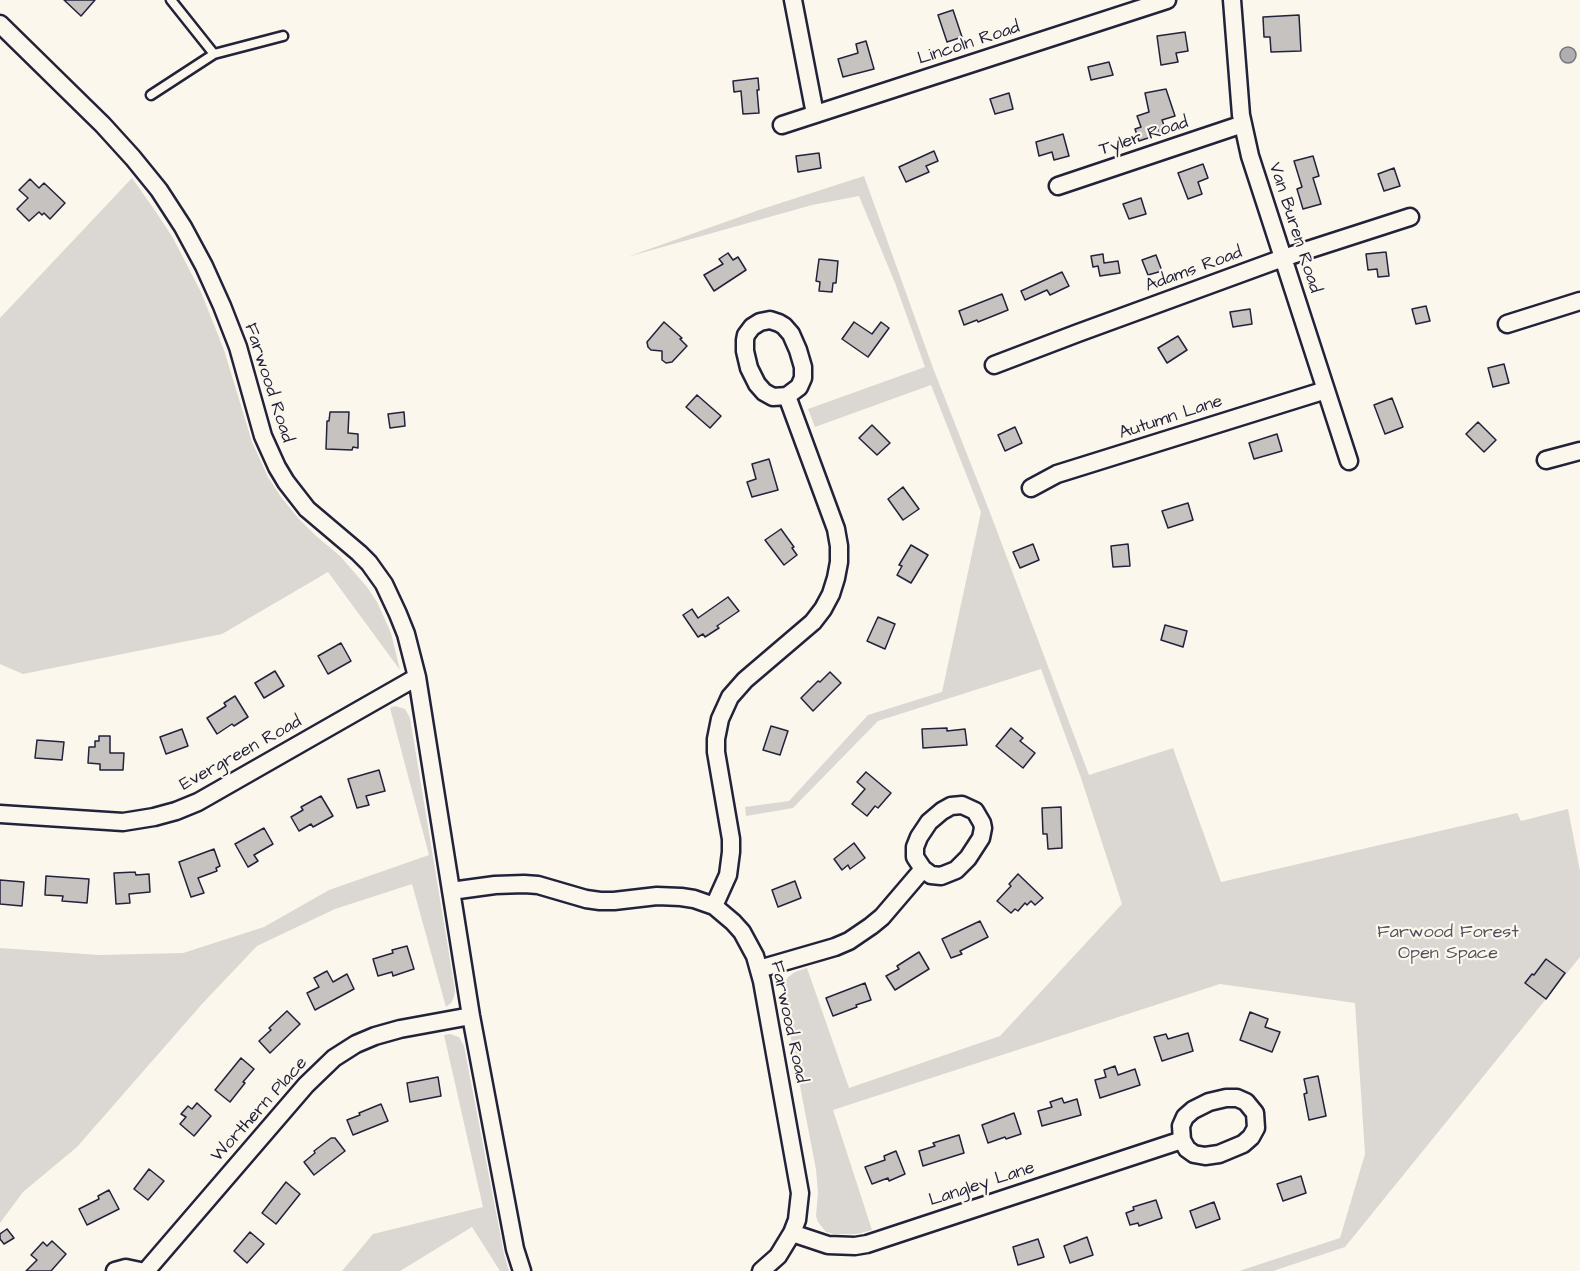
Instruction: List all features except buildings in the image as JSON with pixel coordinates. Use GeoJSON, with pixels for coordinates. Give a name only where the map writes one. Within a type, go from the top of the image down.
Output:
{"type":"FeatureCollection","features":[{"type":"Feature","properties":{"kind":"street"},"geometry":{"type":"LineString","coordinates":[[793,0],[815,114]]}},
{"type":"Feature","properties":{"kind":"street","name":"Lincoln Road"},"geometry":{"type":"LineString","coordinates":[[782,124],[1167,0]]}},
{"type":"Feature","properties":{"kind":"street","name":"Van Buren Road"},"geometry":{"type":"LineString","coordinates":[[1232,0],[1241,115],[1250,156],[1349,462]]}},
{"type":"Feature","properties":{"kind":"street","name":"Farwood Road"},"geometry":{"type":"LineString","coordinates":[[0,24],[111,133],[159,190],[183,227],[204,266],[230,326],[263,436],[277,467],[307,509],[369,563],[384,584],[406,634],[417,677],[471,1016],[515,1249],[522,1271]]}},
{"type":"Feature","properties":{"kind":"street","name":"Tyler Road"},"geometry":{"type":"LineString","coordinates":[[1058,186],[1243,124]]}},
{"type":"Feature","properties":{"kind":"street","name":"Adams Road"},"geometry":{"type":"LineString","coordinates":[[994,365],[1283,258],[1410,217]]}},
{"type":"Feature","properties":{"kind":"street"},"geometry":{"type":"LineString","coordinates":[[1507,324],[1580,301]]}},
{"type":"Feature","properties":{"kind":"street"},"geometry":{"type":"LineString","coordinates":[[770,320],[784,326],[791,334],[798,350],[803,367],[803,378],[796,391],[787,396],[773,397],[764,392],[749,368],[745,340],[752,327],[760,322],[770,320]]}},
{"type":"Feature","properties":{"kind":"street","name":"Autumn Lane"},"geometry":{"type":"LineString","coordinates":[[1031,488],[1057,474],[1326,390]]}},
{"type":"Feature","properties":{"kind":"street"},"geometry":{"type":"LineString","coordinates":[[714,906],[728,875],[731,852],[716,752],[720,718],[730,697],[745,680],[813,622],[823,609],[831,594],[839,562],[837,529],[787,396]]}},
{"type":"Feature","properties":{"kind":"street"},"geometry":{"type":"LineString","coordinates":[[1546,460],[1580,451]]}},
{"type":"Feature","properties":{"kind":"street","name":"Evergreen Road"},"geometry":{"type":"LineString","coordinates":[[0,814],[123,822],[176,811],[198,802],[417,677]]}},
{"type":"Feature","properties":{"kind":"street"},"geometry":{"type":"LineString","coordinates":[[962,805],[975,811],[982,823],[983,833],[969,858],[956,870],[946,875],[936,876],[923,869],[915,857],[915,847],[929,822],[942,810],[951,806],[962,805]]}},
{"type":"Feature","properties":{"kind":"street"},"geometry":{"type":"LineString","coordinates":[[759,969],[836,947],[860,934],[882,916],[923,869]]}},
{"type":"Feature","properties":{"kind":"street","name":"Farwood Road"},"geometry":{"type":"LineString","coordinates":[[451,891],[524,884],[538,885],[600,901],[670,896],[694,899],[714,906],[742,932],[752,949],[765,993],[799,1180],[800,1207],[792,1233],[778,1256],[761,1271]]}},
{"type":"Feature","properties":{"kind":"street","name":"Worthern Place"},"geometry":{"type":"LineString","coordinates":[[146,1271],[306,1085],[334,1058],[356,1044],[375,1036],[471,1016]]}},
{"type":"Feature","properties":{"kind":"street"},"geometry":{"type":"LineString","coordinates":[[1237,1098],[1246,1102],[1255,1113],[1256,1128],[1251,1137],[1227,1152],[1200,1156],[1190,1152],[1182,1140],[1181,1126],[1185,1117],[1209,1102],[1237,1098]]}},
{"type":"Feature","properties":{"kind":"street","name":"Langley Lane"},"geometry":{"type":"LineString","coordinates":[[792,1233],[828,1245],[867,1244],[1182,1140]]}},
{"type":"Feature","properties":{"kind":"street"},"geometry":{"type":"LineString","coordinates":[[115,1271],[126,1268],[140,1271]]}},
{"type":"Feature","properties":{"kind":"lane"},"geometry":{"type":"LineString","coordinates":[[171,0],[214,54]]}},
{"type":"Feature","properties":{"kind":"lane"},"geometry":{"type":"LineString","coordinates":[[151,95],[214,54],[283,36]]}},
{"type":"Feature","properties":{"kind":"green space","name":"Farwood Forest Open Space"},"geometry":{"type":"Polygon","coordinates":[[[864,176],[933,368],[1089,775],[1173,748],[1221,882],[1517,813],[1521,821],[1568,809],[1580,871],[1580,957],[1345,1247],[1273,1271],[1239,1271],[1340,1238],[1365,1154],[1355,1003],[1220,984],[833,1110],[872,1230],[857,1234],[834,1234],[826,1232],[818,1222],[816,1170],[782,991],[788,977],[807,968],[849,1088],[1000,1036],[1122,904],[1081,778],[1041,669],[878,721],[793,808],[746,816],[745,807],[789,801],[868,715],[942,692],[981,512],[931,385],[815,427],[808,409],[925,367],[895,283],[859,196],[812,205],[627,257],[864,176]]]}},
{"type":"Feature","properties":{"kind":"green space"},"geometry":{"type":"Polygon","coordinates":[[[132,178],[173,238],[201,292],[224,350],[252,442],[268,477],[298,518],[340,556],[367,587],[377,602],[391,633],[400,670],[328,572],[222,634],[23,674],[0,664],[0,318],[132,178]]]}},
{"type":"Feature","properties":{"kind":"green space"},"geometry":{"type":"Polygon","coordinates":[[[395,706],[405,709],[410,718],[455,990],[451,1003],[446,1007],[412,884],[335,909],[257,946],[202,1004],[77,1147],[23,1192],[0,1223],[0,948],[99,955],[183,953],[264,927],[329,890],[429,855],[390,708],[395,706]]]}},
{"type":"Feature","properties":{"kind":"green space"},"geometry":{"type":"Polygon","coordinates":[[[444,1035],[459,1037],[464,1046],[509,1271],[500,1271],[472,1227],[400,1271],[342,1271],[373,1234],[483,1207],[444,1035]]]}},
{"type":"Feature","properties":{"kind":"shaded area"},"geometry":{"type":"Polygon","coordinates":[[[1568,47],[1576,55],[1568,63],[1560,55],[1568,47]]]}}]}
